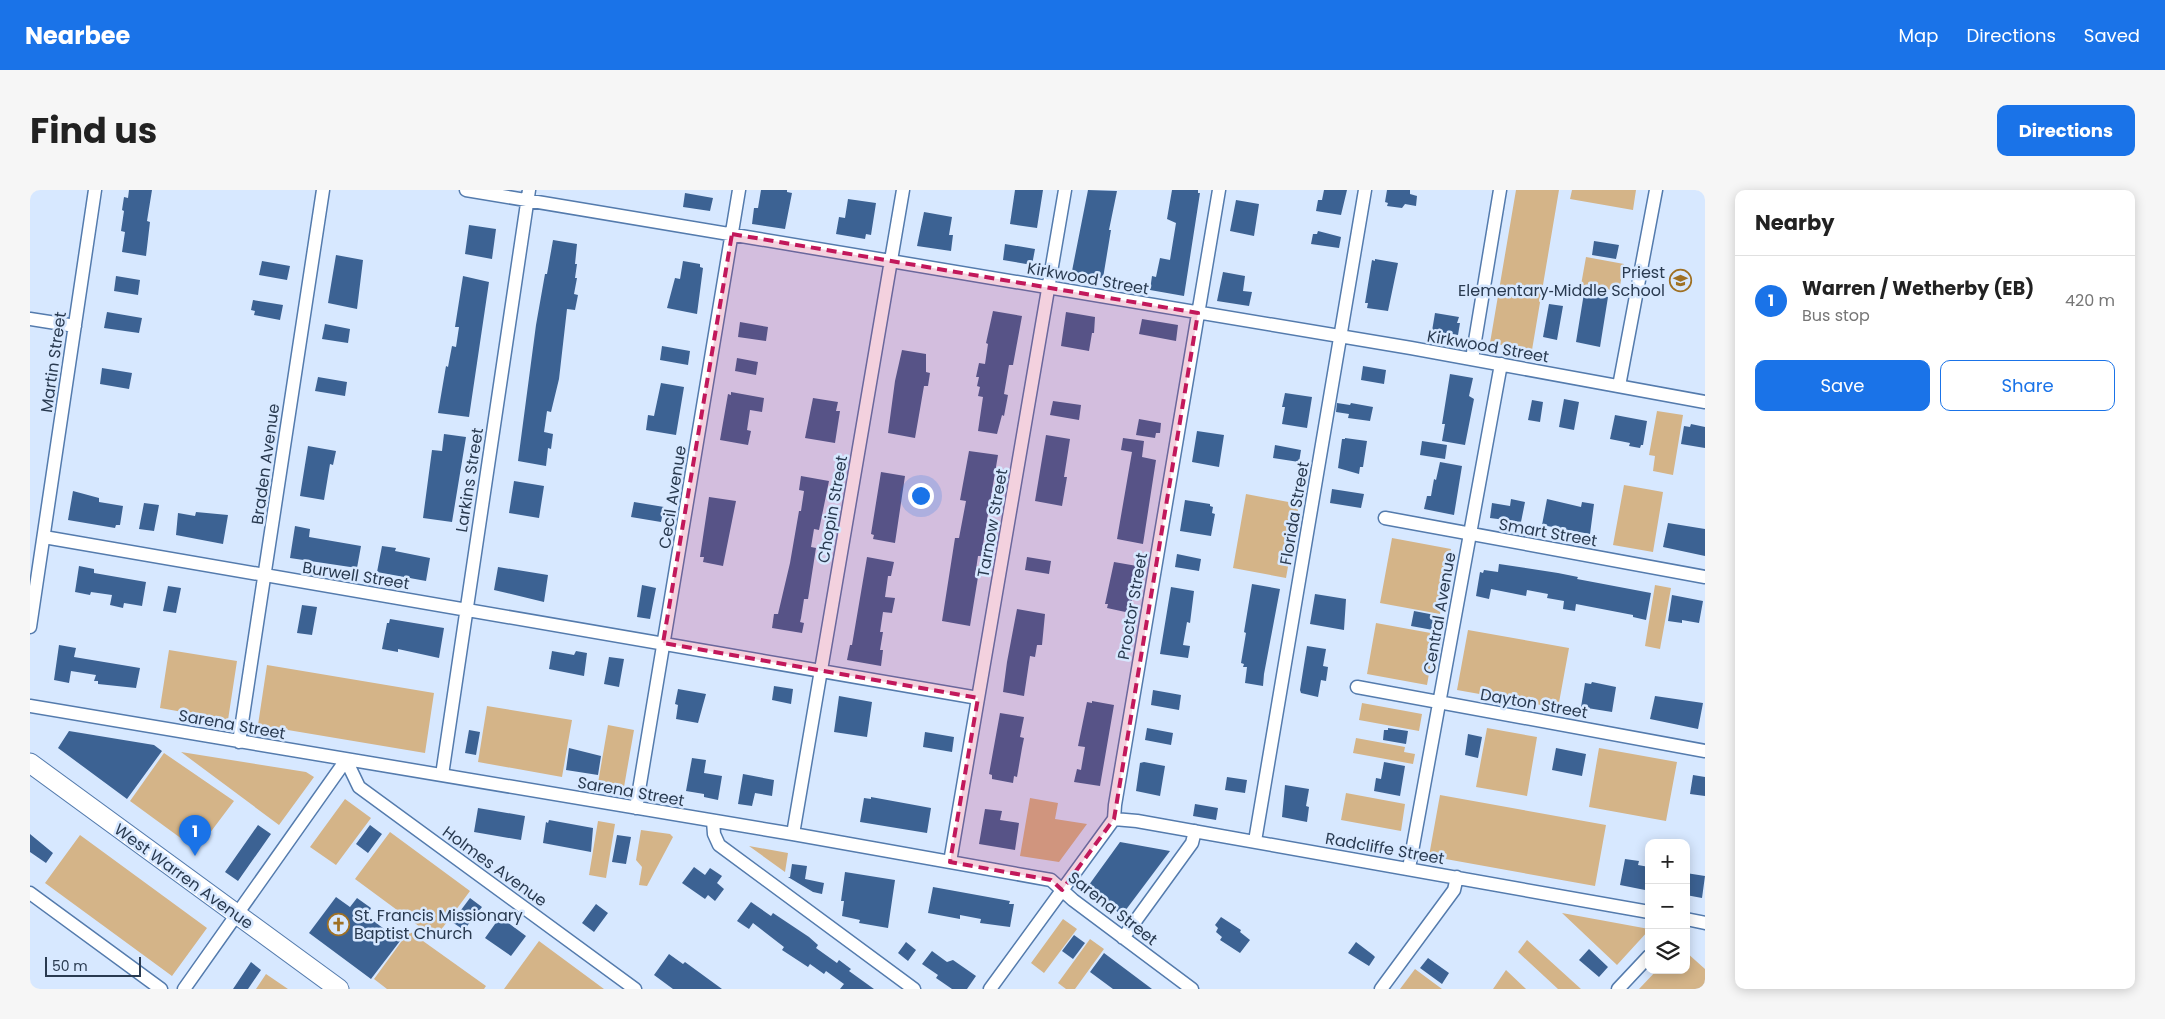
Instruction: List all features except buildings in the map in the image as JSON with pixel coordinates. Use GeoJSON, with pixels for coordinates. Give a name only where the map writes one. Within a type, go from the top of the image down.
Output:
{"type":"FeatureCollection","features":[{"type":"Feature","properties":{"kind":"main road","name":"West Warren Avenue"},"geometry":{"type":"LineString","coordinates":[[30,763],[338,989]]}},
{"type":"Feature","properties":{"kind":"street","name":"Martin Street"},"geometry":{"type":"LineString","coordinates":[[30,628],[95,190]]}},
{"type":"Feature","properties":{"kind":"street","name":"Braden Avenue"},"geometry":{"type":"LineString","coordinates":[[239,742],[323,190]]}},
{"type":"Feature","properties":{"kind":"street","name":"Kirkwood Street"},"geometry":{"type":"LineString","coordinates":[[466,190],[528,195],[732,234],[1501,364],[1705,402]]}},
{"type":"Feature","properties":{"kind":"street","name":"Cecil Avenue"},"geometry":{"type":"LineString","coordinates":[[636,808],[739,190]]}},
{"type":"Feature","properties":{"kind":"street","name":"Chopin Street"},"geometry":{"type":"LineString","coordinates":[[793,834],[903,190]]}},
{"type":"Feature","properties":{"kind":"street","name":"Tarnow Street"},"geometry":{"type":"LineString","coordinates":[[950,862],[1065,190]]}},
{"type":"Feature","properties":{"kind":"street","name":"Proctor Street"},"geometry":{"type":"LineString","coordinates":[[990,989],[1114,819],[1219,190]]}},
{"type":"Feature","properties":{"kind":"street","name":"Florida Street"},"geometry":{"type":"LineString","coordinates":[[1254,841],[1365,190]]}},
{"type":"Feature","properties":{"kind":"street"},"geometry":{"type":"LineString","coordinates":[[1472,359],[1500,190]]}},
{"type":"Feature","properties":{"kind":"street"},"geometry":{"type":"LineString","coordinates":[[1619,386],[1656,190]]}},
{"type":"Feature","properties":{"kind":"street","name":"Larkins Street"},"geometry":{"type":"LineString","coordinates":[[442,775],[528,195]]}},
{"type":"Feature","properties":{"kind":"street"},"geometry":{"type":"LineString","coordinates":[[30,319],[74,326]]}},
{"type":"Feature","properties":{"kind":"street","name":"Central Avenue"},"geometry":{"type":"LineString","coordinates":[[1409,868],[1501,364]]}},
{"type":"Feature","properties":{"kind":"street","name":"Smart Street"},"geometry":{"type":"LineString","coordinates":[[1385,518],[1705,577]]}},
{"type":"Feature","properties":{"kind":"street","name":"Burwell Street"},"geometry":{"type":"LineString","coordinates":[[44,537],[978,698]]}},
{"type":"Feature","properties":{"kind":"street","name":"Dayton Street"},"geometry":{"type":"LineString","coordinates":[[1357,687],[1705,751]]}},
{"type":"Feature","properties":{"kind":"street","name":"Sarena Street"},"geometry":{"type":"LineString","coordinates":[[30,706],[793,834],[1051,880],[1123,938],[1192,989]]}},
{"type":"Feature","properties":{"kind":"street"},"geometry":{"type":"LineString","coordinates":[[184,989],[346,760]]}},
{"type":"Feature","properties":{"kind":"street","name":"Holmes Avenue"},"geometry":{"type":"LineString","coordinates":[[346,760],[359,787],[635,989]]}},
{"type":"Feature","properties":{"kind":"street","name":"Radcliffe Street"},"geometry":{"type":"LineString","coordinates":[[1114,819],[1137,821],[1254,841],[1645,911]]}},
{"type":"Feature","properties":{"kind":"street"},"geometry":{"type":"LineString","coordinates":[[713,821],[714,834],[720,845],[914,989]]}},
{"type":"Feature","properties":{"kind":"street"},"geometry":{"type":"LineString","coordinates":[[1123,938],[1192,843],[1195,831]]}},
{"type":"Feature","properties":{"kind":"street"},"geometry":{"type":"LineString","coordinates":[[1381,989],[1454,890],[1456,877]]}},
{"type":"Feature","properties":{"kind":"street"},"geometry":{"type":"LineString","coordinates":[[30,893],[160,989]]}},
{"type":"Feature","properties":{"kind":"street"},"geometry":{"type":"LineString","coordinates":[[1690,920],[1705,923]]}},
{"type":"Feature","properties":{"kind":"street"},"geometry":{"type":"LineString","coordinates":[[1618,989],[1645,960]]}},
{"type":"Feature","properties":{"kind":"highlighted area"},"geometry":{"type":"Polygon","coordinates":[[[732,234],[1198,313],[1114,819],[1062,890],[1051,880],[950,862],[978,698],[663,643],[732,234]]]}},
{"type":"Feature","properties":{"kind":"shaded area"},"geometry":{"type":"Polygon","coordinates":[[[1516,190],[1559,190],[1532,350],[1490,343],[1516,190]]]}},
{"type":"Feature","properties":{"kind":"shaded area"},"geometry":{"type":"Polygon","coordinates":[[[1572,190],[1636,190],[1633,210],[1570,199],[1572,190]]]}},
{"type":"Feature","properties":{"kind":"shaded area"},"geometry":{"type":"Polygon","coordinates":[[[1586,257],[1624,264],[1619,291],[1581,285],[1586,257]]]}},
{"type":"Feature","properties":{"kind":"shaded area"},"geometry":{"type":"Polygon","coordinates":[[[1657,411],[1683,415],[1673,475],[1653,471],[1655,456],[1649,455],[1657,411]]]}},
{"type":"Feature","properties":{"kind":"shaded area"},"geometry":{"type":"Polygon","coordinates":[[[1624,485],[1663,492],[1653,552],[1613,545],[1624,485]]]}},
{"type":"Feature","properties":{"kind":"shaded area"},"geometry":{"type":"Polygon","coordinates":[[[1246,494],[1299,504],[1286,578],[1233,568],[1246,494]]]}},
{"type":"Feature","properties":{"kind":"shaded area"},"geometry":{"type":"Polygon","coordinates":[[[1392,538],[1451,549],[1440,614],[1380,603],[1392,538]]]}},
{"type":"Feature","properties":{"kind":"shaded area"},"geometry":{"type":"Polygon","coordinates":[[[1655,585],[1671,588],[1660,649],[1645,646],[1655,585]]]}},
{"type":"Feature","properties":{"kind":"shaded area"},"geometry":{"type":"Polygon","coordinates":[[[1376,623],[1436,634],[1427,685],[1367,674],[1376,623]]]}},
{"type":"Feature","properties":{"kind":"shaded area"},"geometry":{"type":"Polygon","coordinates":[[[1468,630],[1569,648],[1558,708],[1457,690],[1468,630]]]}},
{"type":"Feature","properties":{"kind":"shaded area"},"geometry":{"type":"Polygon","coordinates":[[[169,650],[237,661],[228,720],[160,708],[169,650]]]}},
{"type":"Feature","properties":{"kind":"shaded area"},"geometry":{"type":"Polygon","coordinates":[[[267,665],[434,693],[425,753],[258,725],[267,665]]]}},
{"type":"Feature","properties":{"kind":"shaded area"},"geometry":{"type":"Polygon","coordinates":[[[1362,703],[1422,714],[1419,731],[1359,720],[1362,703]]]}},
{"type":"Feature","properties":{"kind":"shaded area"},"geometry":{"type":"Polygon","coordinates":[[[487,706],[572,720],[562,777],[478,762],[487,706]]]}},
{"type":"Feature","properties":{"kind":"shaded area"},"geometry":{"type":"Polygon","coordinates":[[[608,725],[634,730],[624,787],[598,783],[608,725]]]}},
{"type":"Feature","properties":{"kind":"shaded area"},"geometry":{"type":"Polygon","coordinates":[[[1487,728],[1537,737],[1527,796],[1476,787],[1487,728]]]}},
{"type":"Feature","properties":{"kind":"shaded area"},"geometry":{"type":"Polygon","coordinates":[[[1356,738],[1405,747],[1404,752],[1415,754],[1413,764],[1353,753],[1356,738]]]}},
{"type":"Feature","properties":{"kind":"shaded area"},"geometry":{"type":"Polygon","coordinates":[[[1599,748],[1677,762],[1666,821],[1589,807],[1599,748]]]}},
{"type":"Feature","properties":{"kind":"shaded area"},"geometry":{"type":"Polygon","coordinates":[[[181,752],[306,772],[314,777],[279,825],[181,752]]]}},
{"type":"Feature","properties":{"kind":"shaded area"},"geometry":{"type":"Polygon","coordinates":[[[164,753],[234,801],[197,850],[130,801],[164,753]]]}},
{"type":"Feature","properties":{"kind":"shaded area"},"geometry":{"type":"Polygon","coordinates":[[[1346,793],[1405,804],[1401,831],[1341,820],[1346,793]]]}},
{"type":"Feature","properties":{"kind":"shaded area"},"geometry":{"type":"Polygon","coordinates":[[[1440,795],[1606,825],[1595,886],[1429,856],[1440,795]]]}},
{"type":"Feature","properties":{"kind":"shaded area"},"geometry":{"type":"Polygon","coordinates":[[[1030,798],[1058,803],[1055,819],[1087,824],[1059,862],[1020,856],[1030,798]]]}},
{"type":"Feature","properties":{"kind":"shaded area"},"geometry":{"type":"Polygon","coordinates":[[[345,799],[371,818],[336,865],[310,847],[345,799]]]}},
{"type":"Feature","properties":{"kind":"shaded area"},"geometry":{"type":"Polygon","coordinates":[[[598,821],[615,824],[606,878],[589,875],[598,821]]]}},
{"type":"Feature","properties":{"kind":"shaded area"},"geometry":{"type":"Polygon","coordinates":[[[641,830],[670,834],[673,837],[647,886],[639,885],[642,867],[636,860],[641,830]]]}},
{"type":"Feature","properties":{"kind":"shaded area"},"geometry":{"type":"Polygon","coordinates":[[[390,832],[470,891],[435,938],[355,879],[390,832]]]}},
{"type":"Feature","properties":{"kind":"shaded area"},"geometry":{"type":"Polygon","coordinates":[[[80,835],[207,928],[172,976],[45,883],[80,835]]]}},
{"type":"Feature","properties":{"kind":"shaded area"},"geometry":{"type":"Polygon","coordinates":[[[749,846],[788,853],[785,872],[749,846]]]}},
{"type":"Feature","properties":{"kind":"shaded area"},"geometry":{"type":"Polygon","coordinates":[[[1562,913],[1645,928],[1645,934],[1617,965],[1562,913]]]}},
{"type":"Feature","properties":{"kind":"shaded area"},"geometry":{"type":"Polygon","coordinates":[[[1063,919],[1077,929],[1044,973],[1031,963],[1063,919]]]}},
{"type":"Feature","properties":{"kind":"shaded area"},"geometry":{"type":"Polygon","coordinates":[[[409,931],[486,986],[484,989],[387,989],[374,979],[409,931]]]}},
{"type":"Feature","properties":{"kind":"shaded area"},"geometry":{"type":"Polygon","coordinates":[[[1090,939],[1104,949],[1075,989],[1066,989],[1058,983],[1090,939]]]}},
{"type":"Feature","properties":{"kind":"shaded area"},"geometry":{"type":"Polygon","coordinates":[[[1527,940],[1581,989],[1558,989],[1518,952],[1527,940]]]}},
{"type":"Feature","properties":{"kind":"shaded area"},"geometry":{"type":"Polygon","coordinates":[[[539,941],[604,989],[504,989],[539,941]]]}},
{"type":"Feature","properties":{"kind":"shaded area"},"geometry":{"type":"Polygon","coordinates":[[[1690,956],[1705,969],[1705,989],[1639,989],[1653,974],[1690,974],[1690,956]]]}},
{"type":"Feature","properties":{"kind":"shaded area"},"geometry":{"type":"Polygon","coordinates":[[[1415,969],[1442,989],[1400,989],[1415,969]]]}},
{"type":"Feature","properties":{"kind":"shaded area"},"geometry":{"type":"Polygon","coordinates":[[[1506,970],[1526,989],[1493,989],[1506,970]]]}},
{"type":"Feature","properties":{"kind":"shaded area"},"geometry":{"type":"Polygon","coordinates":[[[266,974],[288,989],[256,989],[266,974]]]}},
{"type":"Feature","properties":{"kind":"place","name":"Priest Elementary‑Middle School"},"geometry":{"type":"Point","coordinates":[1681,281]}},
{"type":"Feature","properties":{"kind":"place","name":"Warren / Wetherby (EB)"},"geometry":{"type":"Point","coordinates":[195,856]}},
{"type":"Feature","properties":{"kind":"place","name":"St. Francis Missionary Baptist Church"},"geometry":{"type":"Point","coordinates":[338,924]}}]}
